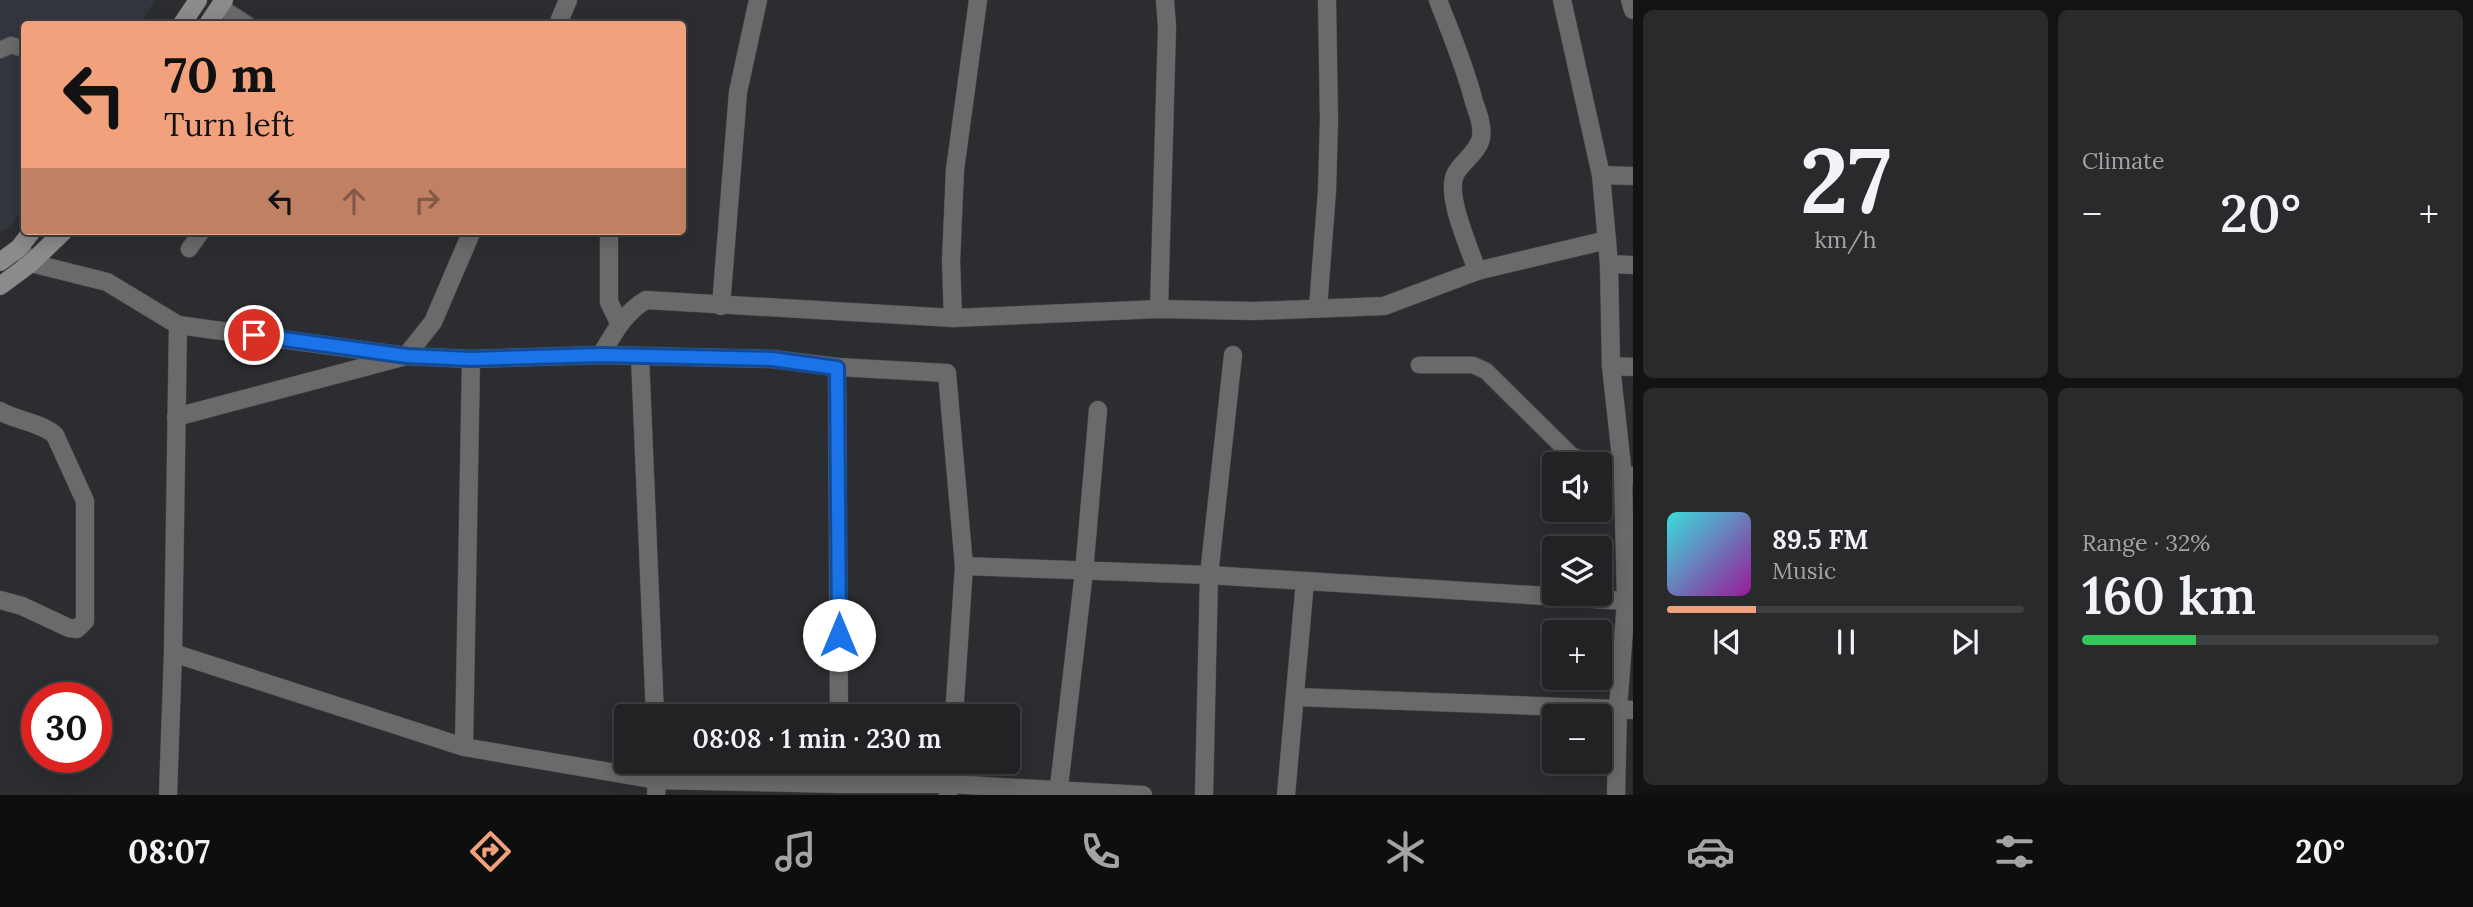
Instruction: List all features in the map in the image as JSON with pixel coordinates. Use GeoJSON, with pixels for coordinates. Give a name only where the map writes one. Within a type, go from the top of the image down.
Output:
{"type":"FeatureCollection","features":[{"type":"Feature","properties":{"kind":"main road"},"geometry":{"type":"LineString","coordinates":[[184,21],[198,0]]}},
{"type":"Feature","properties":{"kind":"main road"},"geometry":{"type":"LineString","coordinates":[[210,21],[222,4]]}},
{"type":"Feature","properties":{"kind":"main road"},"geometry":{"type":"LineString","coordinates":[[0,262],[19,248],[29,235]]}},
{"type":"Feature","properties":{"kind":"main road"},"geometry":{"type":"LineString","coordinates":[[0,286],[31,263],[60,235]]}},
{"type":"Feature","properties":{"kind":"street"},"geometry":{"type":"LineString","coordinates":[[559,21],[569,0]]}},
{"type":"Feature","properties":{"kind":"street"},"geometry":{"type":"LineString","coordinates":[[721,306],[738,92],[758,0]]}},
{"type":"Feature","properties":{"kind":"street"},"geometry":{"type":"LineString","coordinates":[[953,318],[951,262],[955,170],[978,0]]}},
{"type":"Feature","properties":{"kind":"street"},"geometry":{"type":"LineString","coordinates":[[1158,309],[1166,0]]}},
{"type":"Feature","properties":{"kind":"street"},"geometry":{"type":"LineString","coordinates":[[1318,308],[1328,179],[1327,0]]}},
{"type":"Feature","properties":{"kind":"street"},"geometry":{"type":"LineString","coordinates":[[1438,0],[1462,59],[1481,125],[1478,145],[1452,182],[1456,208],[1477,271]]}},
{"type":"Feature","properties":{"kind":"street"},"geometry":{"type":"LineString","coordinates":[[1562,0],[1601,175],[1609,264],[1611,366],[1625,470],[1630,601],[1626,710],[1616,795]]}},
{"type":"Feature","properties":{"kind":"street"},"geometry":{"type":"LineString","coordinates":[[1630,0],[1633,10]]}},
{"type":"Feature","properties":{"kind":"street"},"geometry":{"type":"LineString","coordinates":[[1601,175],[1633,176]]}},
{"type":"Feature","properties":{"kind":"street"},"geometry":{"type":"LineString","coordinates":[[176,417],[407,356],[433,322],[470,235]]}},
{"type":"Feature","properties":{"kind":"street"},"geometry":{"type":"LineString","coordinates":[[609,235],[609,302],[619,323]]}},
{"type":"Feature","properties":{"kind":"street"},"geometry":{"type":"LineString","coordinates":[[601,355],[619,323],[634,307],[646,300],[953,318],[1158,309],[1254,311],[1384,306],[1477,271],[1607,240]]}},
{"type":"Feature","properties":{"kind":"street"},"geometry":{"type":"LineString","coordinates":[[19,248],[31,263],[107,282],[178,325],[407,356],[471,359],[601,355],[772,359],[837,368],[947,373],[964,566],[955,704]]}},
{"type":"Feature","properties":{"kind":"street"},"geometry":{"type":"LineString","coordinates":[[1609,264],[1633,265]]}},
{"type":"Feature","properties":{"kind":"street"},"geometry":{"type":"LineString","coordinates":[[168,795],[178,325]]}},
{"type":"Feature","properties":{"kind":"street"},"geometry":{"type":"LineString","coordinates":[[1204,795],[1209,575],[1233,355]]}},
{"type":"Feature","properties":{"kind":"street"},"geometry":{"type":"LineString","coordinates":[[640,356],[654,704]]}},
{"type":"Feature","properties":{"kind":"street"},"geometry":{"type":"LineString","coordinates":[[464,747],[471,359]]}},
{"type":"Feature","properties":{"kind":"street"},"geometry":{"type":"LineString","coordinates":[[1611,366],[1633,367]]}},
{"type":"Feature","properties":{"kind":"street"},"geometry":{"type":"LineString","coordinates":[[837,368],[839,704]]}},
{"type":"Feature","properties":{"kind":"street"},"geometry":{"type":"LineString","coordinates":[[1058,793],[1084,572],[1098,410]]}},
{"type":"Feature","properties":{"kind":"street"},"geometry":{"type":"LineString","coordinates":[[0,411],[50,430],[55,435],[85,501],[85,621],[77,629],[69,628],[22,606],[0,600]]}},
{"type":"Feature","properties":{"kind":"street"},"geometry":{"type":"LineString","coordinates":[[964,566],[1209,575],[1630,601]]}},
{"type":"Feature","properties":{"kind":"street"},"geometry":{"type":"LineString","coordinates":[[1286,795],[1305,581]]}},
{"type":"Feature","properties":{"kind":"street"},"geometry":{"type":"LineString","coordinates":[[173,653],[464,747],[657,787],[839,784],[1143,795]]}},
{"type":"Feature","properties":{"kind":"street"},"geometry":{"type":"LineString","coordinates":[[1296,697],[1626,710]]}},
{"type":"Feature","properties":{"kind":"street"},"geometry":{"type":"LineString","coordinates":[[839,774],[839,784]]}},
{"type":"Feature","properties":{"kind":"lane"},"geometry":{"type":"LineString","coordinates":[[222,4],[243,21]]}},
{"type":"Feature","properties":{"kind":"lane"},"geometry":{"type":"LineString","coordinates":[[0,50],[11,45],[21,48]]}},
{"type":"Feature","properties":{"kind":"lane"},"geometry":{"type":"LineString","coordinates":[[189,250],[199,235]]}},
{"type":"Feature","properties":{"kind":"lane"},"geometry":{"type":"LineString","coordinates":[[1419,365],[1473,365],[1486,371],[1571,455],[1625,470]]}},
{"type":"Feature","properties":{"kind":"shaded area"},"geometry":{"type":"Polygon","coordinates":[[[0,0],[155,0],[142,21],[21,21],[21,211],[11,226],[0,232],[0,0]]]}},
{"type":"Feature","properties":{"kind":"route"},"geometry":{"type":"LineString","coordinates":[[254,335],[407,356],[471,359],[601,355],[772,359],[837,368],[839,635]]}}]}
